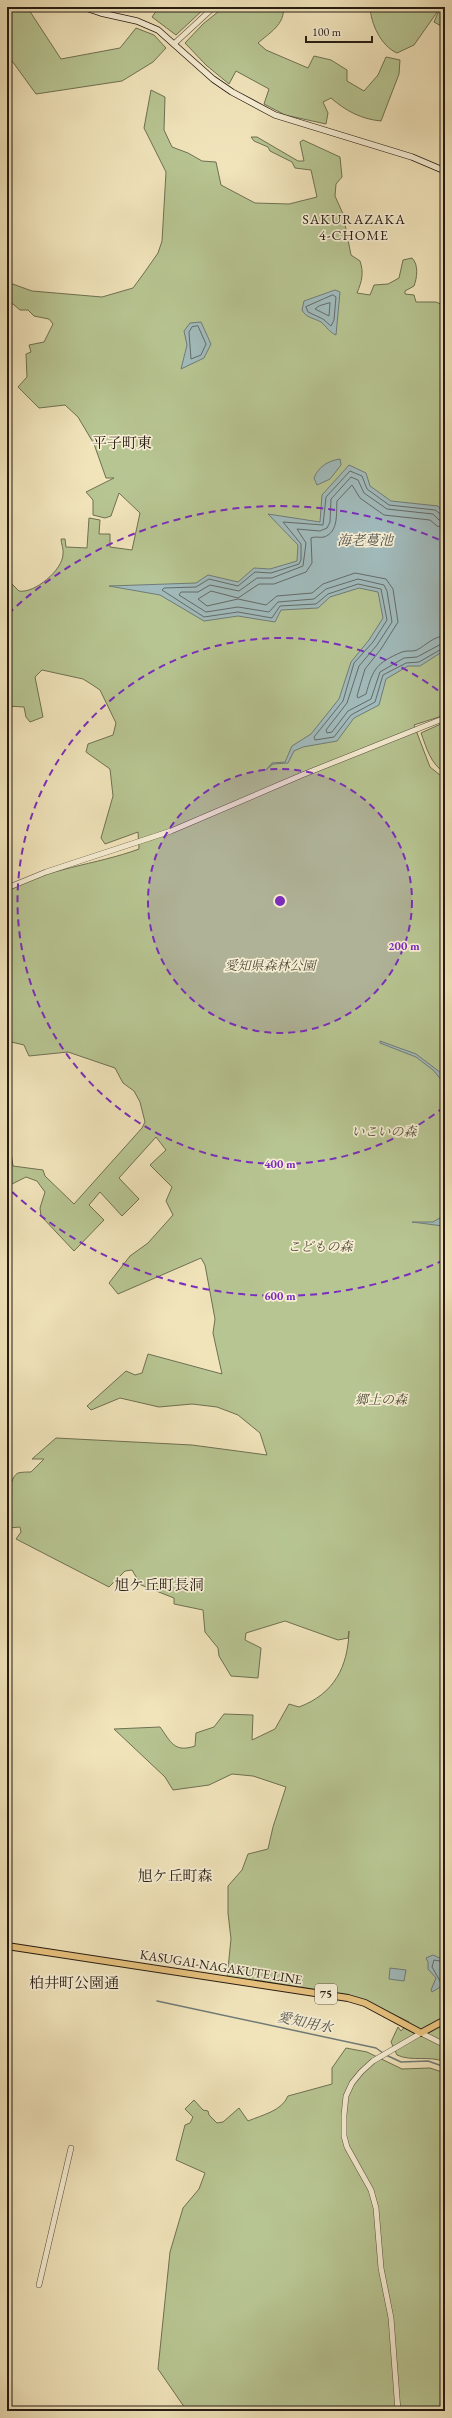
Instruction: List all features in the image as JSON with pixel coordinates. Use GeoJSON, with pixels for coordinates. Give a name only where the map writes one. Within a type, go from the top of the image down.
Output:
{"type":"FeatureCollection","features":[{"type":"Feature","properties":{"kind":"main road"},"geometry":{"type":"LineString","coordinates":[[83,7],[145,24],[158,30],[175,43],[213,79],[237,95],[275,115],[412,157],[445,171]]}},
{"type":"Feature","properties":{"kind":"main road","name":"KASUGAI-NAGAKUTE LINE"},"geometry":{"type":"LineString","coordinates":[[7,1946],[348,1998],[384,2013],[421,2033]]}},
{"type":"Feature","properties":{"kind":"main road"},"geometry":{"type":"LineString","coordinates":[[421,2033],[445,2020]]}},
{"type":"Feature","properties":{"kind":"street"},"geometry":{"type":"LineString","coordinates":[[175,43],[214,7]]}},
{"type":"Feature","properties":{"kind":"street"},"geometry":{"type":"LineString","coordinates":[[7,888],[46,872],[171,831],[302,775],[445,718]]}},
{"type":"Feature","properties":{"kind":"street"},"geometry":{"type":"LineString","coordinates":[[398,2411],[391,2318],[380,2268],[376,2208],[371,2190],[344,2136],[346,2096],[352,2083],[361,2072],[382,2056],[421,2033],[445,2045]]}},
{"type":"Feature","properties":{"kind":"street"},"geometry":{"type":"LineString","coordinates":[[39,2285],[71,2148]]}},
{"type":"Feature","properties":{"kind":"green space"},"geometry":{"type":"Polygon","coordinates":[[[7,7],[27,7],[61,59],[120,48],[136,28],[154,35],[166,48],[153,62],[122,81],[36,94],[7,54],[7,7]]]}},
{"type":"Feature","properties":{"kind":"green space"},"geometry":{"type":"Polygon","coordinates":[[[159,7],[206,7],[176,35],[152,17],[159,7]]]}},
{"type":"Feature","properties":{"kind":"green space"},"geometry":{"type":"Polygon","coordinates":[[[224,7],[283,7],[282,19],[271,32],[258,43],[266,50],[308,68],[314,56],[331,60],[347,70],[347,81],[364,91],[378,75],[386,57],[400,60],[399,74],[381,121],[354,114],[331,98],[323,102],[328,113],[326,124],[285,115],[264,104],[269,89],[236,71],[229,84],[206,65],[185,43],[203,24],[224,7]]]}},
{"type":"Feature","properties":{"kind":"green space"},"geometry":{"type":"Polygon","coordinates":[[[370,7],[445,7],[445,28],[434,22],[440,8],[414,45],[397,53],[386,45],[378,34],[372,20],[370,7]]]}},
{"type":"Feature","properties":{"kind":"green space","name":"愛知県森林公園"},"geometry":{"type":"Polygon","coordinates":[[[151,90],[165,97],[164,130],[172,147],[188,153],[202,161],[216,162],[221,185],[255,203],[289,204],[317,197],[311,170],[295,168],[292,162],[270,151],[268,147],[254,141],[251,137],[257,137],[298,161],[304,161],[300,142],[303,140],[340,157],[342,177],[336,184],[335,196],[343,214],[351,255],[360,261],[362,269],[362,277],[357,293],[370,295],[374,285],[388,284],[399,278],[403,260],[412,258],[416,264],[416,279],[414,286],[405,291],[405,294],[414,295],[416,302],[436,302],[445,306],[445,715],[414,725],[430,767],[445,779],[445,2062],[433,2059],[409,2058],[397,2055],[391,2042],[398,2027],[401,2031],[409,2022],[365,2000],[227,1978],[231,1939],[228,1913],[228,1886],[242,1870],[248,1854],[268,1849],[273,1827],[286,1787],[253,1776],[232,1774],[209,1785],[173,1790],[165,1777],[114,1729],[160,1727],[174,1745],[182,1748],[188,1748],[195,1746],[196,1733],[214,1727],[224,1714],[253,1715],[252,1740],[275,1729],[289,1704],[299,1707],[321,1695],[330,1687],[337,1678],[346,1656],[349,1631],[348,1638],[338,1640],[285,1621],[246,1633],[245,1640],[261,1648],[258,1678],[231,1676],[219,1656],[218,1648],[205,1632],[203,1610],[174,1604],[174,1598],[141,1585],[132,1570],[125,1571],[109,1587],[16,1539],[21,1532],[20,1527],[9,1528],[9,1498],[14,1477],[18,1473],[31,1472],[44,1459],[32,1459],[56,1438],[192,1445],[267,1455],[260,1433],[238,1415],[217,1407],[192,1404],[159,1407],[120,1398],[91,1410],[87,1406],[126,1371],[135,1375],[142,1373],[148,1354],[222,1374],[213,1333],[215,1319],[205,1265],[201,1258],[118,1294],[109,1283],[130,1256],[148,1243],[173,1215],[166,1201],[172,1187],[150,1165],[166,1150],[156,1137],[119,1178],[139,1199],[122,1216],[100,1192],[89,1205],[104,1220],[74,1251],[41,1216],[40,1208],[45,1192],[37,1181],[26,1177],[10,1185],[7,1184],[7,1125],[13,1166],[43,1170],[45,1176],[74,1204],[142,1128],[145,1122],[140,1102],[134,1091],[123,1083],[115,1068],[68,1052],[29,1056],[24,1045],[7,1041],[7,892],[38,877],[139,849],[138,832],[105,844],[101,838],[113,796],[110,769],[86,752],[88,744],[113,735],[116,723],[100,690],[83,679],[42,670],[35,677],[43,717],[30,722],[26,717],[24,707],[7,706],[7,579],[19,591],[32,589],[47,580],[62,560],[63,552],[61,539],[65,539],[66,547],[87,548],[89,518],[100,520],[99,534],[110,534],[110,547],[132,550],[140,513],[119,493],[111,516],[105,518],[93,515],[93,500],[86,492],[114,478],[106,478],[94,444],[78,417],[65,405],[39,408],[18,387],[27,377],[26,354],[31,352],[29,345],[44,342],[53,324],[49,319],[34,316],[28,310],[20,310],[7,299],[7,282],[32,291],[102,297],[133,288],[158,253],[162,241],[166,172],[144,128],[151,90]]]}},
{"type":"Feature","properties":{"kind":"green space"},"geometry":{"type":"Polygon","coordinates":[[[445,722],[445,773],[432,760],[421,733],[445,722]]]}},
{"type":"Feature","properties":{"kind":"green space"},"geometry":{"type":"Polygon","coordinates":[[[346,2048],[367,2052],[402,2069],[430,2068],[445,2073],[445,2411],[187,2411],[158,2369],[170,2252],[183,2208],[199,2189],[205,2173],[176,2160],[185,2125],[190,2123],[193,2117],[185,2109],[194,2100],[203,2110],[208,2111],[209,2115],[217,2123],[223,2122],[239,2108],[248,2121],[276,2109],[288,2096],[332,2084],[332,2068],[346,2048]]]}},
{"type":"Feature","properties":{"kind":"water"},"geometry":{"type":"Polygon","coordinates":[[[335,290],[340,292],[336,335],[321,322],[310,318],[302,310],[304,301],[335,290]]]}},
{"type":"Feature","properties":{"kind":"water"},"geometry":{"type":"Polygon","coordinates":[[[201,322],[211,344],[204,358],[181,369],[187,345],[184,331],[190,323],[201,322]]]}},
{"type":"Feature","properties":{"kind":"water"},"geometry":{"type":"Polygon","coordinates":[[[340,459],[341,465],[330,479],[317,485],[314,478],[318,470],[332,461],[340,459]]]}},
{"type":"Feature","properties":{"kind":"water","name":"海老蔓池"},"geometry":{"type":"Polygon","coordinates":[[[349,465],[366,473],[370,486],[391,501],[438,506],[445,515],[445,650],[420,666],[408,666],[386,679],[379,705],[354,718],[337,741],[303,747],[294,751],[288,763],[273,764],[266,770],[272,763],[285,762],[292,746],[311,734],[339,699],[351,662],[369,640],[383,618],[378,592],[359,588],[330,597],[318,608],[281,610],[275,622],[238,616],[204,621],[160,595],[109,586],[196,583],[208,575],[238,582],[254,568],[270,569],[297,561],[298,545],[268,514],[320,522],[322,495],[349,465]]]}},
{"type":"Feature","properties":{"kind":"water"},"geometry":{"type":"Polygon","coordinates":[[[380,1041],[416,1054],[445,1076],[445,1084],[433,1070],[416,1057],[380,1043],[380,1041]]]}},
{"type":"Feature","properties":{"kind":"water"},"geometry":{"type":"Polygon","coordinates":[[[445,1215],[445,1226],[412,1222],[433,1222],[445,1215]]]}},
{"type":"Feature","properties":{"kind":"water"},"geometry":{"type":"Polygon","coordinates":[[[433,1955],[442,1959],[445,1956],[445,1986],[442,1986],[432,1992],[431,1990],[436,1978],[428,1969],[428,1962],[426,1958],[433,1955]]]}},
{"type":"Feature","properties":{"kind":"water"},"geometry":{"type":"Polygon","coordinates":[[[390,1968],[406,1970],[404,1981],[389,1979],[390,1968]]]}},
{"type":"Feature","properties":{"kind":"waterway","name":"愛知用水"},"geometry":{"type":"LineString","coordinates":[[157,2001],[376,2048],[383,2053]]}},
{"type":"Feature","properties":{"kind":"waterway","name":"愛知用水"},"geometry":{"type":"LineString","coordinates":[[386,2055],[401,2062],[428,2061],[445,2067]]}},
{"type":"Feature","properties":{"kind":"district","name":"SAKURAZAKA 4-CHOME"},"geometry":{"type":"Point","coordinates":[354,228]}},
{"type":"Feature","properties":{"kind":"district","name":"平子町東"},"geometry":{"type":"Point","coordinates":[122,442]}},
{"type":"Feature","properties":{"kind":"district","name":"旭ケ丘町長洞"},"geometry":{"type":"Point","coordinates":[159,1584]}},
{"type":"Feature","properties":{"kind":"district","name":"旭ケ丘町森"},"geometry":{"type":"Point","coordinates":[175,1875]}},
{"type":"Feature","properties":{"kind":"district","name":"柏井町公園通"},"geometry":{"type":"Point","coordinates":[74,1982]}},
{"type":"Feature","properties":{"kind":"park label","name":"いこいの森"},"geometry":{"type":"Point","coordinates":[384,1131]}},
{"type":"Feature","properties":{"kind":"park label","name":"こどもの森"},"geometry":{"type":"Point","coordinates":[320,1246]}},
{"type":"Feature","properties":{"kind":"park label","name":"郷土の森"},"geometry":{"type":"Point","coordinates":[381,1399]}}]}
